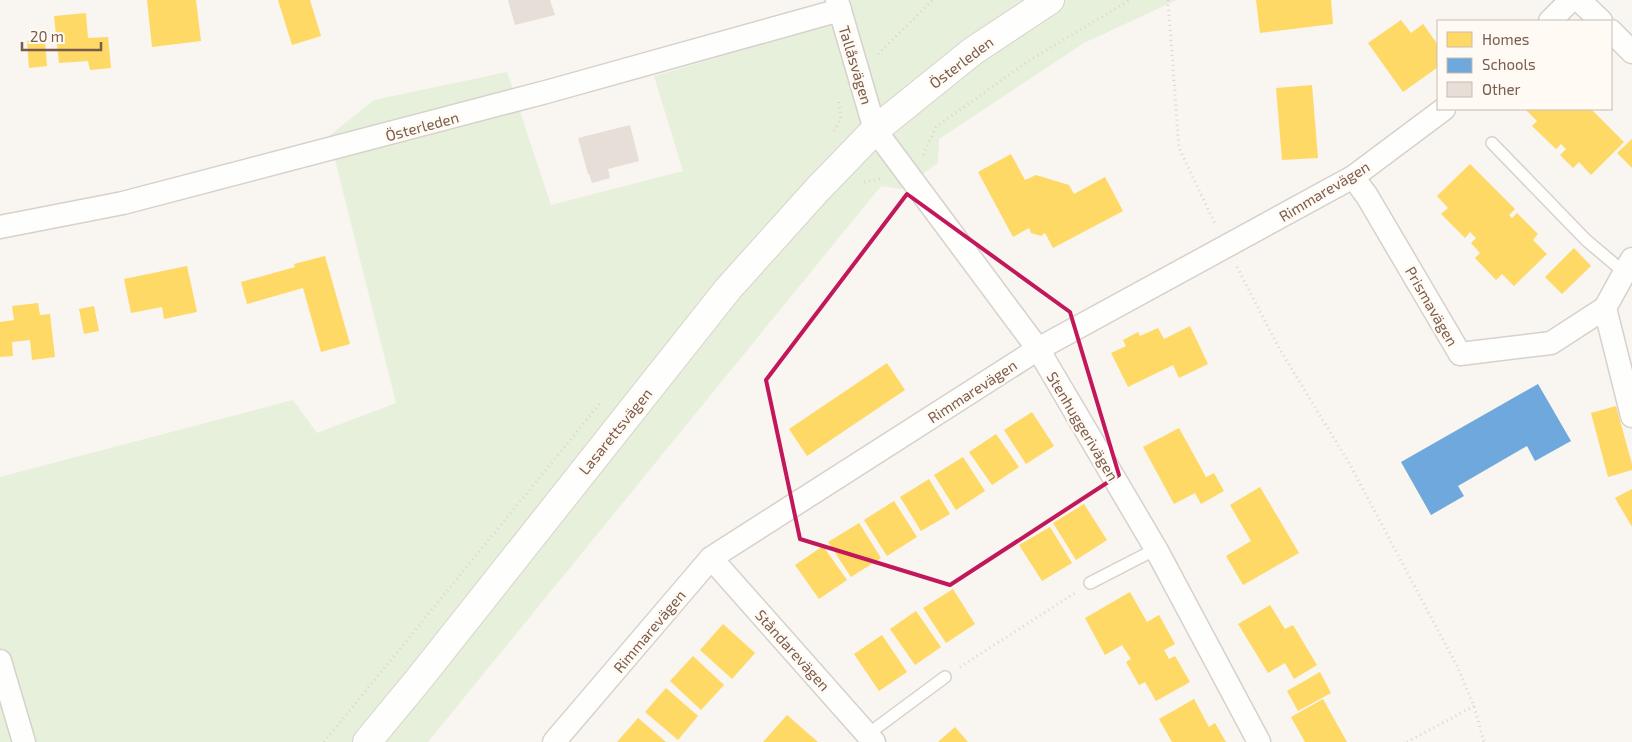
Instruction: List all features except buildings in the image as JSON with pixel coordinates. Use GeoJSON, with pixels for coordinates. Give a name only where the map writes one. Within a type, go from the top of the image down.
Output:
{"type":"FeatureCollection","features":[{"type":"Feature","properties":{"kind":"street","name":"Österleden"},"geometry":{"type":"LineString","coordinates":[[875,130],[973,51],[1050,0]]}},
{"type":"Feature","properties":{"kind":"street"},"geometry":{"type":"LineString","coordinates":[[1551,20],[1571,0]]}},
{"type":"Feature","properties":{"kind":"street"},"geometry":{"type":"LineString","coordinates":[[1580,0],[1600,20]]}},
{"type":"Feature","properties":{"kind":"street","name":"Tallåsvägen"},"geometry":{"type":"LineString","coordinates":[[839,5],[875,130]]}},
{"type":"Feature","properties":{"kind":"street","name":"Österleden"},"geometry":{"type":"LineString","coordinates":[[0,227],[123,203],[537,95],[839,5]]}},
{"type":"Feature","properties":{"kind":"street"},"geometry":{"type":"LineString","coordinates":[[1612,32],[1632,52]]}},
{"type":"Feature","properties":{"kind":"street","name":"Rimmarevägen"},"geometry":{"type":"LineString","coordinates":[[554,742],[711,558],[1038,349],[1353,177],[1443,110]]}},
{"type":"Feature","properties":{"kind":"street","name":"Stenhuggerivägen"},"geometry":{"type":"LineString","coordinates":[[875,130],[1038,349],[1156,549],[1259,742]]}},
{"type":"Feature","properties":{"kind":"street","name":"Lasarettsvägen"},"geometry":{"type":"LineString","coordinates":[[367,742],[420,679],[728,289],[817,190],[875,130]]}},
{"type":"Feature","properties":{"kind":"street","name":"Prismavägen"},"geometry":{"type":"LineString","coordinates":[[1353,177],[1367,196],[1460,354],[1550,343],[1605,308]]}},
{"type":"Feature","properties":{"kind":"street"},"geometry":{"type":"LineString","coordinates":[[1628,266],[1605,308],[1632,416]]}},
{"type":"Feature","properties":{"kind":"street","name":"Ståndarevägen"},"geometry":{"type":"LineString","coordinates":[[711,558],[867,739]]}},
{"type":"Feature","properties":{"kind":"street"},"geometry":{"type":"LineString","coordinates":[[0,661],[24,742]]}},
{"type":"Feature","properties":{"kind":"lane"},"geometry":{"type":"LineString","coordinates":[[1492,143],[1586,240],[1628,266]]}},
{"type":"Feature","properties":{"kind":"lane"},"geometry":{"type":"LineString","coordinates":[[1090,583],[1156,549]]}},
{"type":"Feature","properties":{"kind":"lane"},"geometry":{"type":"LineString","coordinates":[[867,739],[945,677]]}},
{"type":"Feature","properties":{"kind":"path"},"geometry":{"type":"LineString","coordinates":[[859,72],[933,0]]}},
{"type":"Feature","properties":{"kind":"path"},"geometry":{"type":"LineString","coordinates":[[857,183],[892,177],[905,170],[922,158],[936,127],[1030,60],[1130,0]]}},
{"type":"Feature","properties":{"kind":"path"},"geometry":{"type":"LineString","coordinates":[[1168,0],[1179,148],[1226,247],[1279,348],[1349,463],[1457,666],[1474,706],[1484,742]]}},
{"type":"Feature","properties":{"kind":"path"},"geometry":{"type":"LineString","coordinates":[[945,677],[1090,583]]}},
{"type":"Feature","properties":{"kind":"path"},"geometry":{"type":"LineString","coordinates":[[1407,742],[1474,706]]}},
{"type":"Feature","properties":{"kind":"highlighted area"},"geometry":{"type":"Polygon","coordinates":[[[907,194],[1070,312],[1119,475],[950,585],[800,539],[766,380],[907,194]]]}},
{"type":"Feature","properties":{"kind":"green space"},"geometry":{"type":"Polygon","coordinates":[[[826,0],[1177,0],[1084,43],[939,139],[938,163],[901,189],[881,186],[428,742],[0,742],[0,477],[293,400],[317,433],[396,403],[329,136],[374,100],[507,72],[551,205],[683,171],[654,76],[813,30],[826,0]]]}}]}
